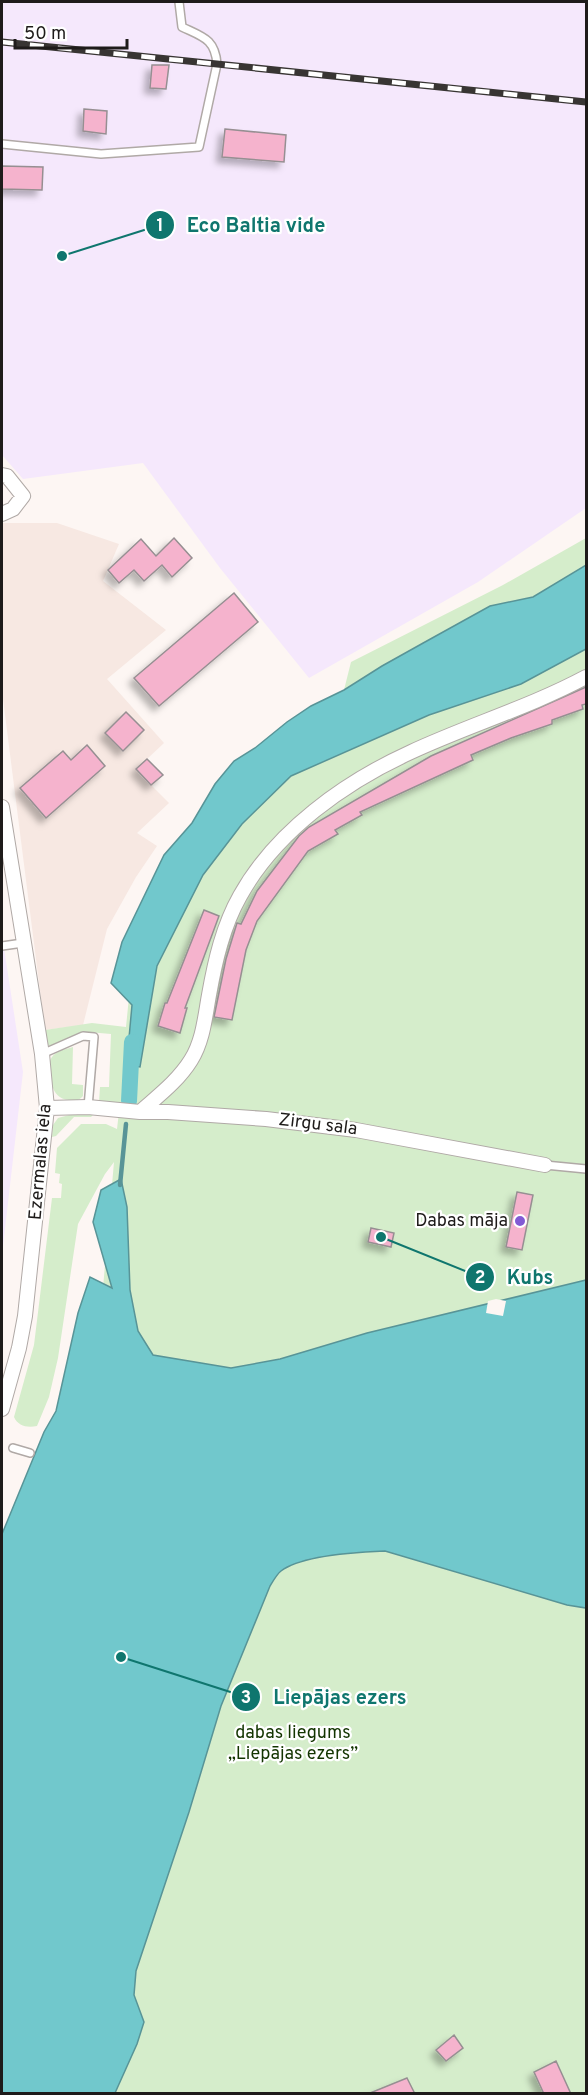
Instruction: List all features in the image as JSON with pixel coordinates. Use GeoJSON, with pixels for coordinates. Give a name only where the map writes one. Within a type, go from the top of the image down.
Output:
{"type":"FeatureCollection","features":[{"type":"Feature","properties":{"kind":"street"},"geometry":{"type":"LineString","coordinates":[[2,475],[7,476],[22,496],[13,509],[2,514]]}},
{"type":"Feature","properties":{"kind":"street"},"geometry":{"type":"LineString","coordinates":[[140,1112],[173,1083],[191,1060],[200,1040],[224,931],[240,895],[284,837],[307,816],[365,777],[411,752],[526,706],[586,677]]}},
{"type":"Feature","properties":{"kind":"street","name":"Ezermalas iela"},"geometry":{"type":"LineString","coordinates":[[2,807],[42,1054],[47,1108],[26,1316],[2,1409]]}},
{"type":"Feature","properties":{"kind":"street","name":"Zirgu sala"},"geometry":{"type":"LineString","coordinates":[[47,1108],[88,1107],[266,1119],[356,1130],[545,1165]]}},
{"type":"Feature","properties":{"kind":"lane"},"geometry":{"type":"LineString","coordinates":[[2,144],[101,154],[199,147],[217,64],[216,51],[207,39],[182,27],[179,2]]}},
{"type":"Feature","properties":{"kind":"lane"},"geometry":{"type":"LineString","coordinates":[[2,946],[23,944]]}},
{"type":"Feature","properties":{"kind":"lane"},"geometry":{"type":"LineString","coordinates":[[42,1054],[83,1036],[94,1037],[88,1107]]}},
{"type":"Feature","properties":{"kind":"lane","name":"Zirgu sala"},"geometry":{"type":"LineString","coordinates":[[545,1165],[586,1169]]}},
{"type":"Feature","properties":{"kind":"lane"},"geometry":{"type":"LineString","coordinates":[[13,1449],[30,1453]]}},
{"type":"Feature","properties":{"kind":"shaded area"},"geometry":{"type":"Polygon","coordinates":[[[2,2],[586,2],[586,508],[478,582],[309,678],[220,568],[143,463],[23,479],[2,455],[2,2]]]}},
{"type":"Feature","properties":{"kind":"shaded area"},"geometry":{"type":"Polygon","coordinates":[[[2,523],[57,523],[119,544],[103,581],[166,630],[107,679],[164,743],[147,759],[163,775],[152,786],[169,803],[137,833],[157,846],[136,877],[107,929],[83,1025],[45,1030],[2,691],[2,523]]]}},
{"type":"Feature","properties":{"kind":"shaded area"},"geometry":{"type":"Polygon","coordinates":[[[2,935],[23,1072],[2,1255],[2,935]]]}},
{"type":"Feature","properties":{"kind":"green space","name":"dabas liegums „Liepājas ezers”"},"geometry":{"type":"Polygon","coordinates":[[[586,538],[586,2093],[2,2094],[94,1391],[114,1162],[78,1224],[58,1358],[49,1397],[37,1426],[23,1426],[14,1417],[34,1345],[52,1198],[61,1198],[60,1174],[55,1173],[57,1148],[81,1124],[106,1124],[117,1129],[120,1103],[99,1102],[100,1087],[109,1087],[111,1034],[88,1032],[49,1046],[46,1042],[45,1030],[92,1023],[126,1027],[131,977],[223,815],[504,603],[469,618],[344,690],[351,662],[503,585],[586,538]]]}},
{"type":"Feature","properties":{"kind":"green space"},"geometry":{"type":"Polygon","coordinates":[[[73,1047],[72,1084],[83,1085],[83,1096],[78,1100],[62,1098],[54,1091],[51,1080],[51,1058],[56,1053],[73,1047]]]}},
{"type":"Feature","properties":{"kind":"green space"},"geometry":{"type":"Polygon","coordinates":[[[73,1114],[93,1115],[74,1117],[56,1136],[52,1137],[53,1125],[58,1118],[73,1114]]]}},
{"type":"Feature","properties":{"kind":"water"},"geometry":{"type":"Polygon","coordinates":[[[586,565],[586,649],[521,684],[429,715],[291,776],[242,824],[203,875],[157,966],[140,1067],[134,1066],[127,1060],[132,1005],[111,983],[122,942],[164,855],[192,823],[215,784],[234,761],[311,706],[344,690],[425,642],[490,606],[533,597],[586,565]]]}},
{"type":"Feature","properties":{"kind":"water"},"geometry":{"type":"Polygon","coordinates":[[[121,1179],[127,1207],[130,1290],[138,1331],[153,1355],[231,1368],[280,1359],[367,1333],[586,1280],[586,1608],[567,1605],[385,1551],[316,1558],[302,1561],[281,1571],[270,1586],[221,1706],[189,1812],[136,1971],[134,1995],[144,2022],[137,2044],[115,2093],[2,2094],[2,1534],[44,1432],[56,1411],[78,1313],[90,1277],[112,1288],[93,1222],[101,1190],[121,1179]]]}},
{"type":"Feature","properties":{"kind":"pier"},"geometry":{"type":"Polygon","coordinates":[[[496,1299],[506,1301],[503,1316],[486,1313],[488,1301],[496,1299]]]}},
{"type":"Feature","properties":{"kind":"building"},"geometry":{"type":"Polygon","coordinates":[[[152,65],[169,65],[166,89],[150,88],[152,65]]]}},
{"type":"Feature","properties":{"kind":"building"},"geometry":{"type":"Polygon","coordinates":[[[84,109],[107,111],[106,134],[83,131],[84,109]]]}},
{"type":"Feature","properties":{"kind":"building"},"geometry":{"type":"Polygon","coordinates":[[[225,129],[286,135],[284,162],[222,157],[225,129]]]}},
{"type":"Feature","properties":{"kind":"building"},"geometry":{"type":"Polygon","coordinates":[[[2,166],[43,167],[42,190],[2,189],[2,166]]]}},
{"type":"Feature","properties":{"kind":"building"},"geometry":{"type":"Polygon","coordinates":[[[174,538],[192,558],[172,577],[162,565],[144,581],[134,570],[119,583],[108,570],[141,539],[156,556],[174,538]]]}},
{"type":"Feature","properties":{"kind":"building"},"geometry":{"type":"Polygon","coordinates":[[[234,593],[258,622],[159,706],[134,678],[234,593]]]}},
{"type":"Feature","properties":{"kind":"building"},"geometry":{"type":"Polygon","coordinates":[[[586,687],[586,704],[582,705],[583,709],[552,720],[552,724],[471,755],[473,760],[360,812],[362,815],[335,830],[338,834],[308,851],[257,921],[246,950],[232,1020],[214,1017],[226,959],[237,923],[241,924],[257,891],[299,836],[309,827],[431,756],[586,687]]]}},
{"type":"Feature","properties":{"kind":"building"},"geometry":{"type":"Polygon","coordinates":[[[126,712],[144,730],[123,751],[105,733],[126,712]]]}},
{"type":"Feature","properties":{"kind":"building"},"geometry":{"type":"Polygon","coordinates":[[[87,745],[105,766],[46,818],[20,788],[63,751],[71,760],[87,745]]]}},
{"type":"Feature","properties":{"kind":"building"},"geometry":{"type":"Polygon","coordinates":[[[147,759],[163,775],[151,785],[136,769],[147,759]]]}},
{"type":"Feature","properties":{"kind":"building"},"geometry":{"type":"Polygon","coordinates":[[[204,910],[219,916],[185,1008],[187,1008],[180,1033],[158,1026],[165,1003],[167,1003],[204,910]]]}},
{"type":"Feature","properties":{"kind":"building","name":"Dabas māja"},"geometry":{"type":"Polygon","coordinates":[[[517,1192],[533,1195],[522,1250],[506,1247],[517,1192]]]}},
{"type":"Feature","properties":{"kind":"building"},"geometry":{"type":"Polygon","coordinates":[[[371,1228],[394,1233],[391,1247],[368,1242],[371,1228]]]}},
{"type":"Feature","properties":{"kind":"building"},"geometry":{"type":"Polygon","coordinates":[[[454,2035],[463,2048],[446,2061],[436,2050],[454,2035]]]}},
{"type":"Feature","properties":{"kind":"building"},"geometry":{"type":"Polygon","coordinates":[[[556,2061],[571,2094],[544,2094],[534,2072],[556,2061]]]}},
{"type":"Feature","properties":{"kind":"building"},"geometry":{"type":"Polygon","coordinates":[[[407,2078],[415,2094],[370,2094],[370,2093],[407,2078]]]}},
{"type":"Feature","properties":{"kind":"waterway"},"geometry":{"type":"LineString","coordinates":[[129,1101],[132,1042]]}},
{"type":"Feature","properties":{"kind":"waterway"},"geometry":{"type":"LineString","coordinates":[[120,1185],[126,1124]]}},
{"type":"Feature","properties":{"kind":"railway"},"geometry":{"type":"LineString","coordinates":[[2,42],[586,102]]}},
{"type":"Feature","properties":{"kind":"place","name":"Eco Baltia vide"},"geometry":{"type":"Point","coordinates":[62,256]}},
{"type":"Feature","properties":{"kind":"place","name":"Dabas māja"},"geometry":{"type":"Point","coordinates":[520,1221]}},
{"type":"Feature","properties":{"kind":"place","name":"Kubs"},"geometry":{"type":"Point","coordinates":[381,1237]}},
{"type":"Feature","properties":{"kind":"place","name":"Liepājas ezers"},"geometry":{"type":"Point","coordinates":[121,1657]}}]}
